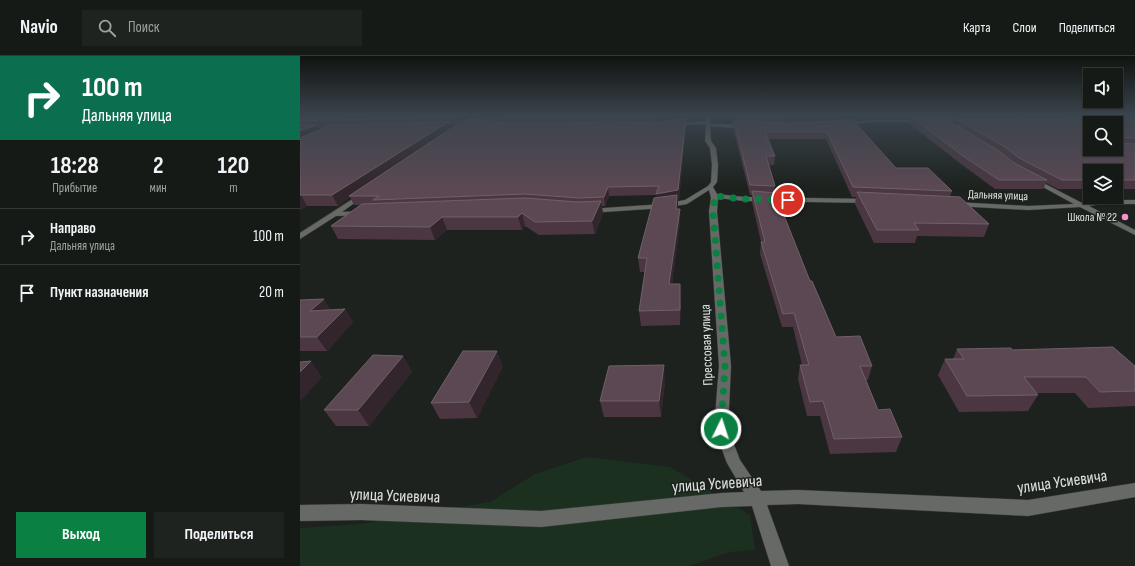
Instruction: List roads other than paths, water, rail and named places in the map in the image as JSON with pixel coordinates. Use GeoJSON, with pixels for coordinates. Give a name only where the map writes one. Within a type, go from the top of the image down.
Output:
{"type":"FeatureCollection","features":[{"type":"Feature","properties":{"kind":"street","name":"Прессовая улица"},"geometry":{"type":"LineString","coordinates":[[708,139],[713,148],[715,165],[712,192],[725,366],[721,429],[734,464],[757,499],[780,566]]}},
{"type":"Feature","properties":{"kind":"street"},"geometry":{"type":"LineString","coordinates":[[1026,176],[1135,233]]}},
{"type":"Feature","properties":{"kind":"street"},"geometry":{"type":"LineString","coordinates":[[581,211],[664,206],[688,202],[712,192],[744,199],[878,201]]}},
{"type":"Feature","properties":{"kind":"street"},"geometry":{"type":"LineString","coordinates":[[300,237],[366,193]]}},
{"type":"Feature","properties":{"kind":"street","name":"Дальняя улица"},"geometry":{"type":"LineString","coordinates":[[949,204],[1028,208],[1083,205],[1102,202],[1135,202]]}},
{"type":"Feature","properties":{"kind":"street"},"geometry":{"type":"LineString","coordinates":[[334,214],[368,213]]}},
{"type":"Feature","properties":{"kind":"street","name":"улица Усиевича"},"geometry":{"type":"LineString","coordinates":[[300,513],[361,512],[541,519],[722,500],[798,497],[1028,508],[1135,490]]}},
{"type":"Feature","properties":{"kind":"place","name":"Школа № 22"},"geometry":{"type":"Point","coordinates":[1125,217]}}]}
